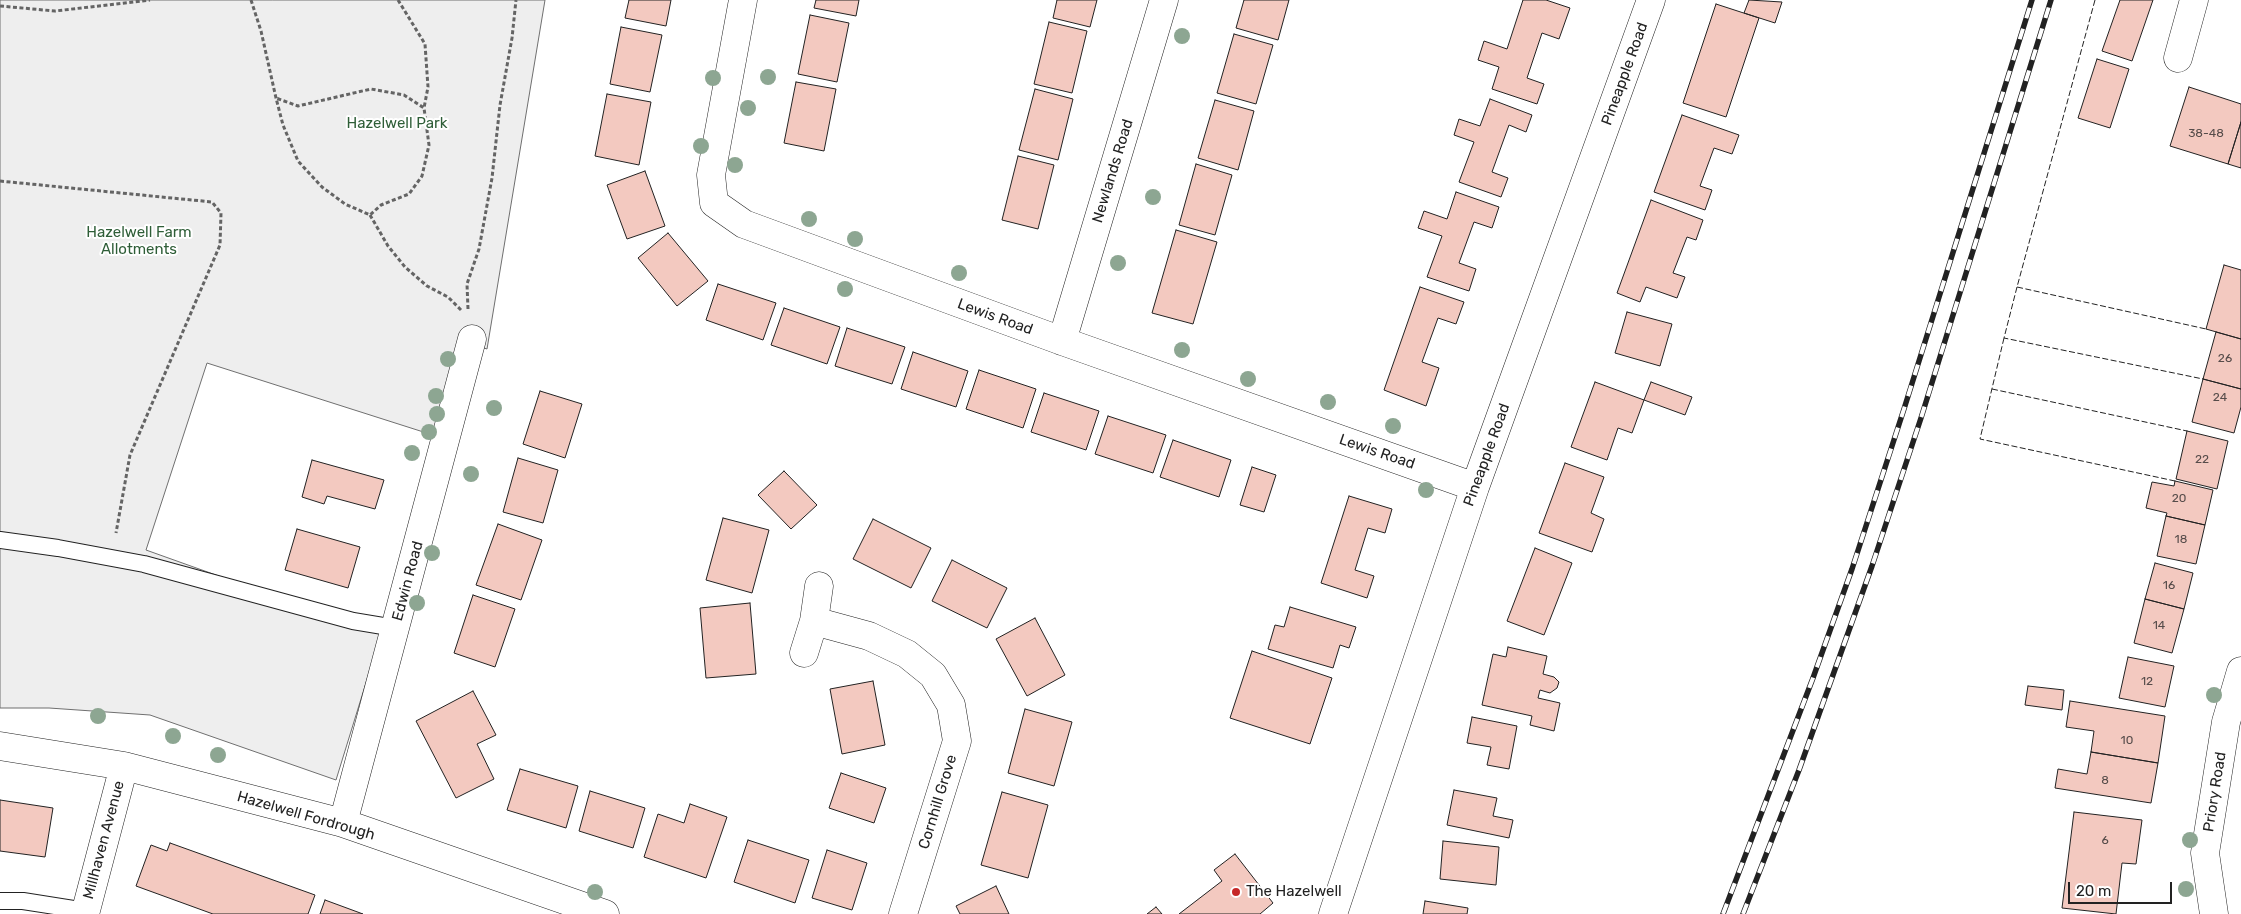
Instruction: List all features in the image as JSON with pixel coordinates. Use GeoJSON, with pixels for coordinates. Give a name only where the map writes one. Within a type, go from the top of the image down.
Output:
{"type":"FeatureCollection","features":[{"type":"Feature","properties":{"kind":"street","name":"Lewis Road"},"geometry":{"type":"LineString","coordinates":[[743,0],[711,175],[714,203],[744,224],[1062,341],[1475,487]]}},
{"type":"Feature","properties":{"kind":"street","name":"Newlands Road"},"geometry":{"type":"LineString","coordinates":[[1062,341],[1164,0]]}},
{"type":"Feature","properties":{"kind":"street","name":"Pineapple Road"},"geometry":{"type":"LineString","coordinates":[[1333,914],[1475,487],[1651,0]]}},
{"type":"Feature","properties":{"kind":"street"},"geometry":{"type":"LineString","coordinates":[[2178,58],[2194,0]]}},
{"type":"Feature","properties":{"kind":"street","name":"Edwin Road"},"geometry":{"type":"LineString","coordinates":[[343,823],[395,628],[470,328]]}},
{"type":"Feature","properties":{"kind":"street"},"geometry":{"type":"LineString","coordinates":[[804,653],[814,621],[819,586]]}},
{"type":"Feature","properties":{"kind":"street","name":"Cornhill Grove"},"geometry":{"type":"LineString","coordinates":[[814,621],[869,636],[907,654],[932,675],[951,705],[957,741],[903,914]]}},
{"type":"Feature","properties":{"kind":"street","name":"Priory Road"},"geometry":{"type":"LineString","coordinates":[[2214,914],[2205,853],[2226,722],[2241,671]]}},
{"type":"Feature","properties":{"kind":"street","name":"Hazelwell Fordrough"},"geometry":{"type":"LineString","coordinates":[[0,746],[124,766],[343,823],[605,914]]}},
{"type":"Feature","properties":{"kind":"street","name":"Millhaven Avenue"},"geometry":{"type":"LineString","coordinates":[[85,912],[124,766]]}},
{"type":"Feature","properties":{"kind":"lane"},"geometry":{"type":"LineString","coordinates":[[0,540],[144,564],[353,621],[395,628]]}},
{"type":"Feature","properties":{"kind":"lane"},"geometry":{"type":"LineString","coordinates":[[0,902],[24,902],[85,912]]}},
{"type":"Feature","properties":{"kind":"path"},"geometry":{"type":"LineString","coordinates":[[0,6],[55,11],[150,0]]}},
{"type":"Feature","properties":{"kind":"path"},"geometry":{"type":"LineString","coordinates":[[251,0],[261,32],[283,125],[298,161],[322,187],[345,204],[370,215],[388,246],[405,267],[427,286],[448,297],[470,328]]}},
{"type":"Feature","properties":{"kind":"path"},"geometry":{"type":"LineString","coordinates":[[370,215],[381,206],[408,194],[422,176],[429,145],[424,108],[428,87],[425,44],[398,0]]}},
{"type":"Feature","properties":{"kind":"path"},"geometry":{"type":"LineString","coordinates":[[470,328],[467,284],[479,249],[492,178],[500,104],[512,38],[516,0]]}},
{"type":"Feature","properties":{"kind":"path"},"geometry":{"type":"LineString","coordinates":[[276,98],[298,106],[371,90],[404,95],[424,108]]}},
{"type":"Feature","properties":{"kind":"path"},"geometry":{"type":"LineString","coordinates":[[0,181],[212,202],[221,213],[220,245],[130,456],[111,558]]}},
{"type":"Feature","properties":{"kind":"green space","name":"Hazelwell Farm Allotments"},"geometry":{"type":"Polygon","coordinates":[[[0,0],[545,0],[487,349],[463,341],[436,436],[207,363],[146,550],[381,634],[336,780],[150,715],[49,708],[0,708],[0,0]]]}},
{"type":"Feature","properties":{"kind":"building"},"geometry":{"type":"Polygon","coordinates":[[[629,0],[671,0],[666,26],[625,18],[629,0]]]}},
{"type":"Feature","properties":{"kind":"building"},"geometry":{"type":"Polygon","coordinates":[[[816,0],[859,0],[856,16],[814,8],[816,0]]]}},
{"type":"Feature","properties":{"kind":"building"},"geometry":{"type":"Polygon","coordinates":[[[1057,0],[1097,0],[1090,27],[1053,18],[1057,0]]]}},
{"type":"Feature","properties":{"kind":"building"},"geometry":{"type":"Polygon","coordinates":[[[1244,0],[1289,0],[1278,40],[1236,28],[1244,0]]]}},
{"type":"Feature","properties":{"kind":"building"},"geometry":{"type":"Polygon","coordinates":[[[1523,0],[1546,0],[1570,8],[1559,39],[1542,33],[1527,78],[1544,84],[1537,104],[1492,89],[1499,67],[1478,60],[1484,41],[1507,49],[1523,0]]]}},
{"type":"Feature","properties":{"kind":"building"},"geometry":{"type":"Polygon","coordinates":[[[1749,0],[1782,2],[1775,23],[1744,13],[1749,0]]]}},
{"type":"Feature","properties":{"kind":"building"},"geometry":{"type":"Polygon","coordinates":[[[2120,0],[2153,0],[2132,61],[2102,51],[2120,0]]]}},
{"type":"Feature","properties":{"kind":"building"},"geometry":{"type":"Polygon","coordinates":[[[1716,4],[1759,18],[1726,117],[1683,103],[1716,4]]]}},
{"type":"Feature","properties":{"kind":"building"},"geometry":{"type":"Polygon","coordinates":[[[810,15],[849,23],[837,82],[798,74],[810,15]]]}},
{"type":"Feature","properties":{"kind":"building"},"geometry":{"type":"Polygon","coordinates":[[[1049,22],[1087,31],[1072,93],[1034,84],[1049,22]]]}},
{"type":"Feature","properties":{"kind":"building"},"geometry":{"type":"Polygon","coordinates":[[[621,27],[662,35],[650,92],[610,84],[621,27]]]}},
{"type":"Feature","properties":{"kind":"building"},"geometry":{"type":"Polygon","coordinates":[[[1234,34],[1273,45],[1256,104],[1217,93],[1234,34]]]}},
{"type":"Feature","properties":{"kind":"building"},"geometry":{"type":"Polygon","coordinates":[[[2097,59],[2129,69],[2110,128],[2078,118],[2097,59]]]}},
{"type":"Feature","properties":{"kind":"building"},"geometry":{"type":"Polygon","coordinates":[[[796,82],[836,89],[824,151],[784,143],[796,82]]]}},
{"type":"Feature","properties":{"kind":"building"},"geometry":{"type":"Polygon","coordinates":[[[2189,87],[2241,104],[2241,122],[2228,164],[2170,146],[2189,87]]]}},
{"type":"Feature","properties":{"kind":"building"},"geometry":{"type":"Polygon","coordinates":[[[1035,89],[1073,99],[1058,160],[1019,150],[1035,89]]]}},
{"type":"Feature","properties":{"kind":"building"},"geometry":{"type":"Polygon","coordinates":[[[607,94],[651,102],[639,165],[595,156],[607,94]]]}},
{"type":"Feature","properties":{"kind":"building"},"geometry":{"type":"Polygon","coordinates":[[[1490,99],[1532,115],[1526,132],[1509,125],[1492,172],[1508,178],[1501,197],[1459,182],[1474,142],[1454,135],[1459,119],[1480,126],[1490,99]]]}},
{"type":"Feature","properties":{"kind":"building"},"geometry":{"type":"Polygon","coordinates":[[[1215,100],[1254,111],[1238,170],[1198,158],[1215,100]]]}},
{"type":"Feature","properties":{"kind":"building"},"geometry":{"type":"Polygon","coordinates":[[[1682,115],[1739,135],[1732,154],[1714,148],[1700,186],[1712,190],[1705,210],[1654,192],[1682,115]]]}},
{"type":"Feature","properties":{"kind":"building"},"geometry":{"type":"Polygon","coordinates":[[[2241,122],[2241,168],[2228,164],[2241,122]]]}},
{"type":"Feature","properties":{"kind":"building"},"geometry":{"type":"Polygon","coordinates":[[[1018,156],[1054,165],[1038,229],[1002,220],[1018,156]]]}},
{"type":"Feature","properties":{"kind":"building"},"geometry":{"type":"Polygon","coordinates":[[[1196,164],[1232,175],[1215,235],[1179,225],[1196,164]]]}},
{"type":"Feature","properties":{"kind":"building"},"geometry":{"type":"Polygon","coordinates":[[[645,171],[665,226],[627,239],[607,185],[645,171]]]}},
{"type":"Feature","properties":{"kind":"building"},"geometry":{"type":"Polygon","coordinates":[[[1456,192],[1499,207],[1492,228],[1474,222],[1459,263],[1476,269],[1469,291],[1427,277],[1442,236],[1418,228],[1424,211],[1447,219],[1456,192]]]}},
{"type":"Feature","properties":{"kind":"building"},"geometry":{"type":"Polygon","coordinates":[[[1651,200],[1703,220],[1696,240],[1687,237],[1673,273],[1685,277],[1677,298],[1646,287],[1640,302],[1617,293],[1651,200]]]}},
{"type":"Feature","properties":{"kind":"building"},"geometry":{"type":"Polygon","coordinates":[[[1176,230],[1217,242],[1193,324],[1152,313],[1176,230]]]}},
{"type":"Feature","properties":{"kind":"building"},"geometry":{"type":"Polygon","coordinates":[[[668,233],[708,281],[677,306],[638,258],[668,233]]]}},
{"type":"Feature","properties":{"kind":"building"},"geometry":{"type":"Polygon","coordinates":[[[2224,265],[2241,270],[2241,339],[2206,329],[2224,265]]]}},
{"type":"Feature","properties":{"kind":"building"},"geometry":{"type":"Polygon","coordinates":[[[718,284],[776,303],[763,340],[706,320],[718,284]]]}},
{"type":"Feature","properties":{"kind":"building"},"geometry":{"type":"Polygon","coordinates":[[[1420,287],[1464,302],[1456,324],[1438,318],[1422,362],[1439,368],[1426,406],[1384,390],[1420,287]]]}},
{"type":"Feature","properties":{"kind":"building"},"geometry":{"type":"Polygon","coordinates":[[[784,308],[840,327],[827,364],[771,345],[784,308]]]}},
{"type":"Feature","properties":{"kind":"building"},"geometry":{"type":"Polygon","coordinates":[[[1627,312],[1672,324],[1660,366],[1615,353],[1627,312]]]}},
{"type":"Feature","properties":{"kind":"building"},"geometry":{"type":"Polygon","coordinates":[[[847,328],[905,347],[892,384],[835,366],[847,328]]]}},
{"type":"Feature","properties":{"kind":"building"},"geometry":{"type":"Polygon","coordinates":[[[2216,332],[2241,339],[2241,389],[2203,379],[2216,332]]]}},
{"type":"Feature","properties":{"kind":"building"},"geometry":{"type":"Polygon","coordinates":[[[913,352],[968,371],[956,407],[901,389],[913,352]]]}},
{"type":"Feature","properties":{"kind":"building"},"geometry":{"type":"Polygon","coordinates":[[[979,370],[1036,389],[1023,428],[966,409],[979,370]]]}},
{"type":"Feature","properties":{"kind":"building"},"geometry":{"type":"Polygon","coordinates":[[[2203,379],[2241,389],[2241,407],[2234,433],[2192,422],[2203,379]]]}},
{"type":"Feature","properties":{"kind":"building"},"geometry":{"type":"Polygon","coordinates":[[[1595,382],[1644,400],[1632,433],[1618,428],[1607,460],[1571,447],[1595,382]]]}},
{"type":"Feature","properties":{"kind":"building"},"geometry":{"type":"Polygon","coordinates":[[[1651,382],[1692,397],[1685,415],[1644,400],[1651,382]]]}},
{"type":"Feature","properties":{"kind":"building"},"geometry":{"type":"Polygon","coordinates":[[[540,391],[582,404],[565,458],[523,444],[540,391]]]}},
{"type":"Feature","properties":{"kind":"building"},"geometry":{"type":"Polygon","coordinates":[[[1044,393],[1099,411],[1086,450],[1031,432],[1044,393]]]}},
{"type":"Feature","properties":{"kind":"building"},"geometry":{"type":"Polygon","coordinates":[[[1108,416],[1166,435],[1153,473],[1095,454],[1108,416]]]}},
{"type":"Feature","properties":{"kind":"building"},"geometry":{"type":"Polygon","coordinates":[[[2187,431],[2228,441],[2217,489],[2176,479],[2187,431]]]}},
{"type":"Feature","properties":{"kind":"building"},"geometry":{"type":"Polygon","coordinates":[[[1173,440],[1231,460],[1219,497],[1160,477],[1173,440]]]}},
{"type":"Feature","properties":{"kind":"building"},"geometry":{"type":"Polygon","coordinates":[[[518,458],[558,470],[543,523],[503,512],[518,458]]]}},
{"type":"Feature","properties":{"kind":"building"},"geometry":{"type":"Polygon","coordinates":[[[312,460],[384,480],[375,509],[327,496],[324,504],[302,497],[312,460]]]}},
{"type":"Feature","properties":{"kind":"building"},"geometry":{"type":"Polygon","coordinates":[[[1565,463],[1604,477],[1591,513],[1604,519],[1592,552],[1539,533],[1565,463]]]}},
{"type":"Feature","properties":{"kind":"building"},"geometry":{"type":"Polygon","coordinates":[[[1252,467],[1276,475],[1264,512],[1240,505],[1252,467]]]}},
{"type":"Feature","properties":{"kind":"building"},"geometry":{"type":"Polygon","coordinates":[[[784,471],[817,505],[791,529],[758,495],[784,471]]]}},
{"type":"Feature","properties":{"kind":"building"},"geometry":{"type":"Polygon","coordinates":[[[2175,481],[2213,490],[2205,525],[2166,516],[2167,513],[2146,508],[2152,482],[2174,486],[2175,481]]]}},
{"type":"Feature","properties":{"kind":"building"},"geometry":{"type":"Polygon","coordinates":[[[1349,496],[1392,509],[1385,533],[1368,528],[1355,570],[1374,576],[1367,598],[1321,583],[1349,496]]]}},
{"type":"Feature","properties":{"kind":"building"},"geometry":{"type":"Polygon","coordinates":[[[2166,516],[2205,525],[2196,564],[2157,556],[2166,516]]]}},
{"type":"Feature","properties":{"kind":"building"},"geometry":{"type":"Polygon","coordinates":[[[723,518],[769,530],[752,593],[706,580],[723,518]]]}},
{"type":"Feature","properties":{"kind":"building"},"geometry":{"type":"Polygon","coordinates":[[[873,519],[931,548],[911,588],[853,559],[873,519]]]}},
{"type":"Feature","properties":{"kind":"building"},"geometry":{"type":"Polygon","coordinates":[[[498,524],[542,540],[521,600],[476,585],[498,524]]]}},
{"type":"Feature","properties":{"kind":"building"},"geometry":{"type":"Polygon","coordinates":[[[297,529],[360,547],[348,588],[285,570],[297,529]]]}},
{"type":"Feature","properties":{"kind":"building"},"geometry":{"type":"Polygon","coordinates":[[[1535,548],[1572,563],[1544,635],[1507,621],[1535,548]]]}},
{"type":"Feature","properties":{"kind":"building"},"geometry":{"type":"Polygon","coordinates":[[[952,560],[1007,588],[987,628],[932,601],[952,560]]]}},
{"type":"Feature","properties":{"kind":"building"},"geometry":{"type":"Polygon","coordinates":[[[2155,563],[2193,573],[2184,609],[2145,599],[2155,563]]]}},
{"type":"Feature","properties":{"kind":"building"},"geometry":{"type":"Polygon","coordinates":[[[473,595],[515,609],[495,667],[454,653],[473,595]]]}},
{"type":"Feature","properties":{"kind":"building"},"geometry":{"type":"Polygon","coordinates":[[[2145,599],[2184,609],[2172,653],[2134,643],[2145,599]]]}},
{"type":"Feature","properties":{"kind":"building"},"geometry":{"type":"Polygon","coordinates":[[[750,603],[756,674],[706,678],[700,608],[750,603]]]}},
{"type":"Feature","properties":{"kind":"building"},"geometry":{"type":"Polygon","coordinates":[[[1290,607],[1356,627],[1349,648],[1340,645],[1333,668],[1268,649],[1275,625],[1284,627],[1290,607]]]}},
{"type":"Feature","properties":{"kind":"building"},"geometry":{"type":"Polygon","coordinates":[[[1035,618],[1065,675],[1027,696],[996,639],[1035,618]]]}},
{"type":"Feature","properties":{"kind":"building"},"geometry":{"type":"Polygon","coordinates":[[[1508,647],[1547,656],[1543,674],[1554,677],[1559,682],[1557,688],[1550,693],[1540,690],[1538,698],[1560,703],[1554,731],[1530,725],[1532,716],[1482,705],[1493,654],[1506,657],[1508,647]]]}},
{"type":"Feature","properties":{"kind":"building"},"geometry":{"type":"Polygon","coordinates":[[[1252,651],[1332,678],[1310,744],[1230,718],[1252,651]]]}},
{"type":"Feature","properties":{"kind":"building"},"geometry":{"type":"Polygon","coordinates":[[[2128,657],[2174,666],[2165,707],[2119,698],[2128,657]]]}},
{"type":"Feature","properties":{"kind":"building"},"geometry":{"type":"Polygon","coordinates":[[[873,681],[885,745],[842,754],[830,689],[873,681]]]}},
{"type":"Feature","properties":{"kind":"building"},"geometry":{"type":"Polygon","coordinates":[[[2028,686],[2064,690],[2062,710],[2025,705],[2028,686]]]}},
{"type":"Feature","properties":{"kind":"building"},"geometry":{"type":"Polygon","coordinates":[[[473,691],[496,735],[477,744],[494,779],[456,798],[416,721],[473,691]]]}},
{"type":"Feature","properties":{"kind":"building"},"geometry":{"type":"Polygon","coordinates":[[[2070,701],[2165,716],[2158,763],[2091,752],[2094,731],[2066,727],[2070,701]]]}},
{"type":"Feature","properties":{"kind":"building"},"geometry":{"type":"Polygon","coordinates":[[[1025,709],[1072,722],[1054,786],[1008,773],[1025,709]]]}},
{"type":"Feature","properties":{"kind":"building"},"geometry":{"type":"Polygon","coordinates":[[[1472,717],[1517,726],[1509,769],[1487,765],[1491,747],[1467,743],[1472,717]]]}},
{"type":"Feature","properties":{"kind":"building"},"geometry":{"type":"Polygon","coordinates":[[[2091,752],[2158,763],[2151,803],[2055,788],[2058,769],[2087,774],[2091,752]]]}},
{"type":"Feature","properties":{"kind":"building"},"geometry":{"type":"Polygon","coordinates":[[[520,769],[578,786],[566,828],[507,810],[520,769]]]}},
{"type":"Feature","properties":{"kind":"building"},"geometry":{"type":"Polygon","coordinates":[[[841,773],[886,788],[874,823],[829,808],[841,773]]]}},
{"type":"Feature","properties":{"kind":"building"},"geometry":{"type":"Polygon","coordinates":[[[1454,790],[1497,798],[1493,816],[1513,820],[1509,838],[1447,825],[1454,790]]]}},
{"type":"Feature","properties":{"kind":"building"},"geometry":{"type":"Polygon","coordinates":[[[590,791],[645,808],[633,848],[579,831],[590,791]]]}},
{"type":"Feature","properties":{"kind":"building"},"geometry":{"type":"Polygon","coordinates":[[[1002,792],[1048,805],[1028,878],[981,865],[1002,792]]]}},
{"type":"Feature","properties":{"kind":"building"},"geometry":{"type":"Polygon","coordinates":[[[0,800],[53,808],[45,857],[0,851],[0,800]]]}},
{"type":"Feature","properties":{"kind":"building"},"geometry":{"type":"Polygon","coordinates":[[[690,804],[727,817],[706,878],[644,857],[658,814],[684,823],[690,804]]]}},
{"type":"Feature","properties":{"kind":"building"},"geometry":{"type":"Polygon","coordinates":[[[2074,812],[2142,820],[2136,864],[2122,863],[2116,914],[2062,908],[2074,812]]]}},
{"type":"Feature","properties":{"kind":"building"},"geometry":{"type":"Polygon","coordinates":[[[748,840],[809,860],[795,903],[734,882],[748,840]]]}},
{"type":"Feature","properties":{"kind":"building"},"geometry":{"type":"Polygon","coordinates":[[[1443,841],[1499,847],[1496,885],[1440,879],[1443,841]]]}},
{"type":"Feature","properties":{"kind":"building"},"geometry":{"type":"Polygon","coordinates":[[[170,843],[315,895],[308,914],[213,914],[136,886],[151,845],[167,851],[170,843]]]}},
{"type":"Feature","properties":{"kind":"building"},"geometry":{"type":"Polygon","coordinates":[[[827,850],[867,863],[852,910],[812,898],[827,850]]]}},
{"type":"Feature","properties":{"kind":"building","name":"The Hazelwell"},"geometry":{"type":"Polygon","coordinates":[[[1235,854],[1273,903],[1260,914],[1179,914],[1222,881],[1214,870],[1235,854]]]}},
{"type":"Feature","properties":{"kind":"building"},"geometry":{"type":"Polygon","coordinates":[[[996,886],[1009,914],[960,914],[956,906],[996,886]]]}},
{"type":"Feature","properties":{"kind":"building"},"geometry":{"type":"Polygon","coordinates":[[[325,900],[363,914],[320,914],[325,900]]]}},
{"type":"Feature","properties":{"kind":"building"},"geometry":{"type":"Polygon","coordinates":[[[1425,901],[1468,908],[1467,914],[1423,914],[1425,901]]]}},
{"type":"Feature","properties":{"kind":"building"},"geometry":{"type":"Polygon","coordinates":[[[1156,907],[1162,914],[1147,914],[1156,907]]]}},
{"type":"Feature","properties":{"kind":"railway"},"geometry":{"type":"LineString","coordinates":[[1723,914],[1813,678],[1852,569],[2032,0]]}},
{"type":"Feature","properties":{"kind":"railway"},"geometry":{"type":"LineString","coordinates":[[1743,914],[1799,770],[1872,566],[1921,418],[2051,0]]}},
{"type":"Feature","properties":{"kind":"fence"},"geometry":{"type":"LineString","coordinates":[[2095,0],[2017,287],[2206,329]]}},
{"type":"Feature","properties":{"kind":"fence"},"geometry":{"type":"LineString","coordinates":[[2017,287],[2004,338],[2203,379]]}},
{"type":"Feature","properties":{"kind":"fence"},"geometry":{"type":"LineString","coordinates":[[2004,338],[1980,439],[2175,481]]}},
{"type":"Feature","properties":{"kind":"fence"},"geometry":{"type":"LineString","coordinates":[[1992,389],[2187,431]]}},
{"type":"Feature","properties":{"kind":"place","name":"The Hazelwell"},"geometry":{"type":"Point","coordinates":[1236,892]}},
{"type":"Feature","properties":{"kind":"park label","name":"Hazelwell Park"},"geometry":{"type":"Point","coordinates":[397,124]}}]}
